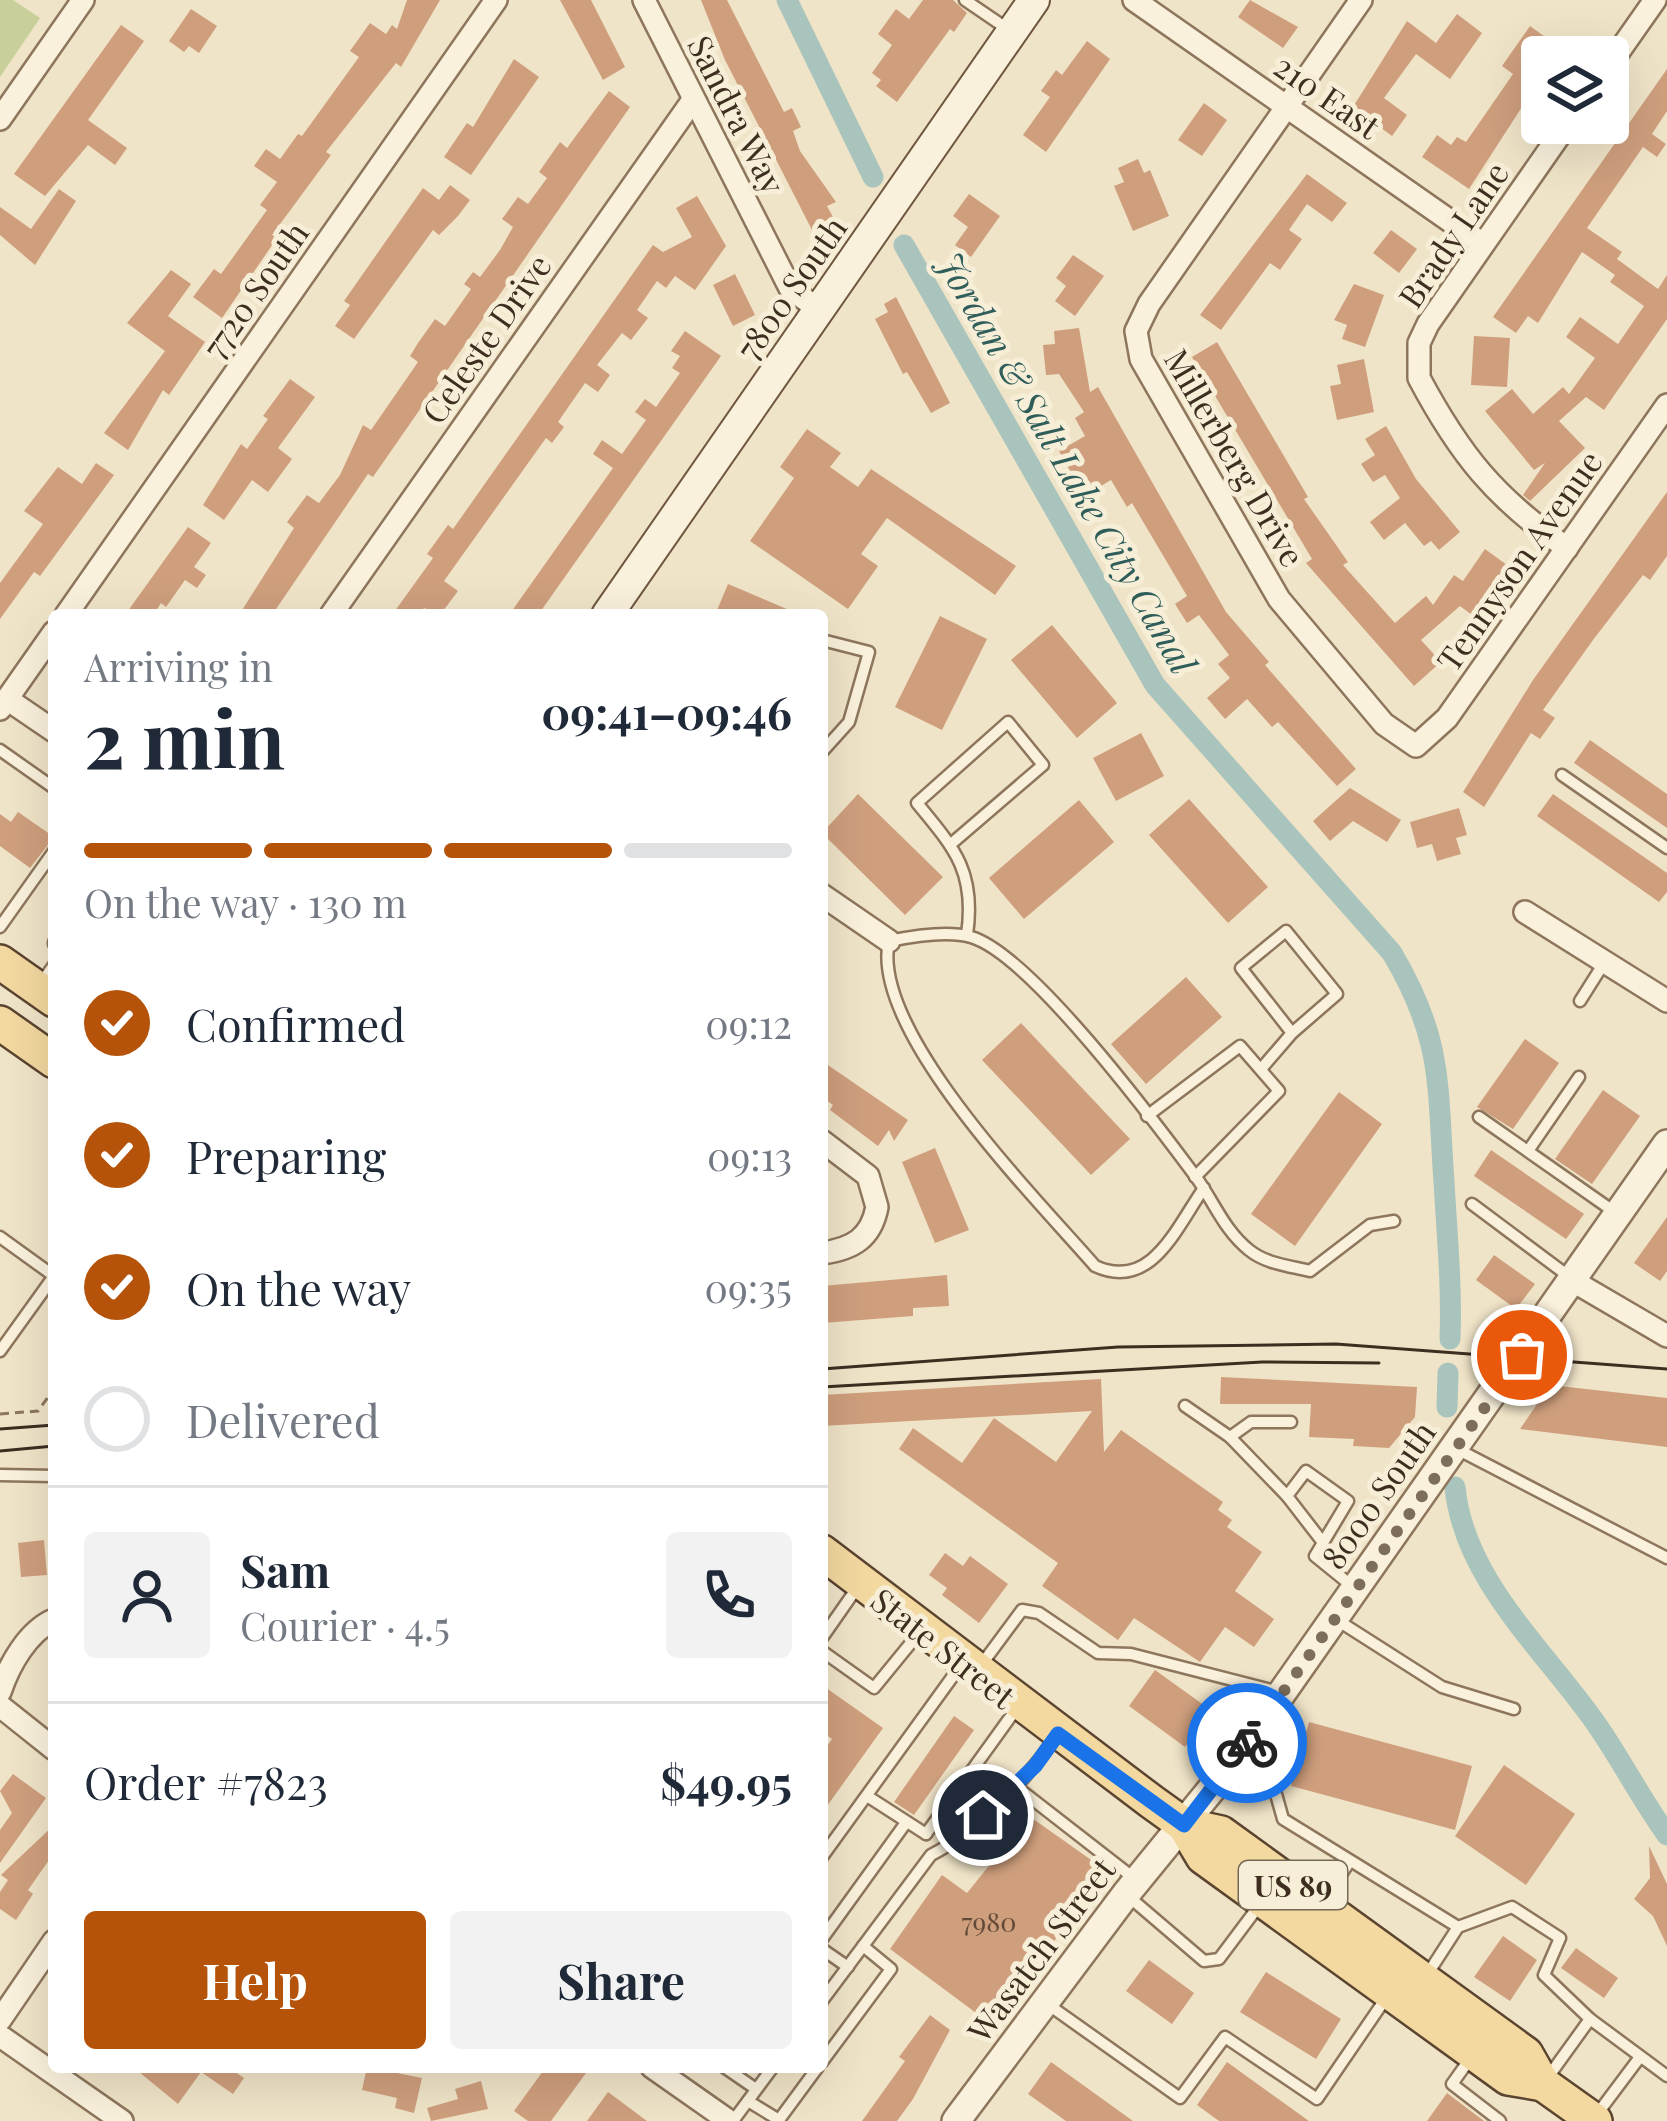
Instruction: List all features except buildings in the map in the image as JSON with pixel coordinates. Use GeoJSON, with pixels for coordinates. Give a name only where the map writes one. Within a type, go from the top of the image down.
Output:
{"type":"FeatureCollection","features":[{"type":"Feature","properties":{"kind":"main road","name":"7800 South"},"geometry":{"type":"LineString","coordinates":[[611,609],[1034,0]]}},
{"type":"Feature","properties":{"kind":"main road"},"geometry":{"type":"LineString","coordinates":[[0,962],[48,984]]}},
{"type":"Feature","properties":{"kind":"main road"},"geometry":{"type":"LineString","coordinates":[[0,1023],[48,1057]]}},
{"type":"Feature","properties":{"kind":"main road","name":"State Street"},"geometry":{"type":"LineString","coordinates":[[828,1557],[1018,1705],[1184,1825],[1203,1857],[1508,2078],[1543,2084]]}},
{"type":"Feature","properties":{"kind":"main road","name":"State Street"},"geometry":{"type":"LineString","coordinates":[[1184,1825],[1221,1833],[1425,1978],[1526,2054],[1543,2084],[1582,2117]]}},
{"type":"Feature","properties":{"kind":"street"},"geometry":{"type":"LineString","coordinates":[[0,119],[83,0]]}},
{"type":"Feature","properties":{"kind":"street","name":"7720 South"},"geometry":{"type":"LineString","coordinates":[[70,609],[496,0]]}},
{"type":"Feature","properties":{"kind":"street","name":"Sandra Way"},"geometry":{"type":"LineString","coordinates":[[644,0],[790,288],[819,310]]}},
{"type":"Feature","properties":{"kind":"street","name":"210 East"},"geometry":{"type":"LineString","coordinates":[[1134,0],[1484,244]]}},
{"type":"Feature","properties":{"kind":"street","name":"Millerberg Drive"},"geometry":{"type":"LineString","coordinates":[[1361,0],[1149,304],[1136,344],[1279,599],[1384,724],[1416,746]]}},
{"type":"Feature","properties":{"kind":"street"},"geometry":{"type":"LineString","coordinates":[[1629,36],[1654,0]]}},
{"type":"Feature","properties":{"kind":"street","name":"Celeste Drive"},"geometry":{"type":"LineString","coordinates":[[335,609],[693,100]]}},
{"type":"Feature","properties":{"kind":"street","name":"Brady Lane"},"geometry":{"type":"LineString","coordinates":[[1553,144],[1428,324],[1416,360],[1419,378],[1479,476],[1513,510],[1567,548]]}},
{"type":"Feature","properties":{"kind":"street","name":"Tennyson Avenue"},"geometry":{"type":"LineString","coordinates":[[1416,746],[1447,718],[1667,405]]}},
{"type":"Feature","properties":{"kind":"street"},"geometry":{"type":"LineString","coordinates":[[48,641],[2,706],[48,728]]}},
{"type":"Feature","properties":{"kind":"street"},"geometry":{"type":"LineString","coordinates":[[828,899],[889,941]]}},
{"type":"Feature","properties":{"kind":"street"},"geometry":{"type":"LineString","coordinates":[[1525,912],[1667,1001]]}},
{"type":"Feature","properties":{"kind":"street","name":"8000 South"},"geometry":{"type":"LineString","coordinates":[[1184,1825],[1232,1765],[1667,1144]]}},
{"type":"Feature","properties":{"kind":"street"},"geometry":{"type":"LineString","coordinates":[[828,1146],[868,1176],[875,1190],[874,1222],[849,1248],[828,1252]]}},
{"type":"Feature","properties":{"kind":"street"},"geometry":{"type":"LineString","coordinates":[[1573,1281],[1667,1336]]}},
{"type":"Feature","properties":{"kind":"street"},"geometry":{"type":"LineString","coordinates":[[0,1692],[7,1672],[33,1635],[48,1624]]}},
{"type":"Feature","properties":{"kind":"street"},"geometry":{"type":"LineString","coordinates":[[0,1706],[48,1744]]}},
{"type":"Feature","properties":{"kind":"street","name":"Wasatch Street"},"geometry":{"type":"LineString","coordinates":[[956,2121],[1043,2001],[1184,1825]]}},
{"type":"Feature","properties":{"kind":"street"},"geometry":{"type":"LineString","coordinates":[[0,2020],[48,1950]]}},
{"type":"Feature","properties":{"kind":"street"},"geometry":{"type":"LineString","coordinates":[[0,2036],[48,2069]]}},
{"type":"Feature","properties":{"kind":"street"},"geometry":{"type":"LineString","coordinates":[[53,2073],[122,2121]]}},
{"type":"Feature","properties":{"kind":"street"},"geometry":{"type":"LineString","coordinates":[[666,2073],[731,2121]]}},
{"type":"Feature","properties":{"kind":"lane"},"geometry":{"type":"LineString","coordinates":[[965,0],[1011,32]]}},
{"type":"Feature","properties":{"kind":"lane"},"geometry":{"type":"LineString","coordinates":[[828,642],[869,652],[849,722],[828,745]]}},
{"type":"Feature","properties":{"kind":"lane"},"geometry":{"type":"LineString","coordinates":[[951,844],[1043,765],[1008,722],[917,803],[962,859],[971,907],[968,935]]}},
{"type":"Feature","properties":{"kind":"lane"},"geometry":{"type":"LineString","coordinates":[[0,750],[48,784]]}},
{"type":"Feature","properties":{"kind":"lane"},"geometry":{"type":"LineString","coordinates":[[1562,775],[1667,848]]}},
{"type":"Feature","properties":{"kind":"lane"},"geometry":{"type":"LineString","coordinates":[[0,927],[48,859]]}},
{"type":"Feature","properties":{"kind":"lane"},"geometry":{"type":"LineString","coordinates":[[1262,1070],[1292,1033],[1337,994],[1286,931],[1241,968],[1292,1033]]}},
{"type":"Feature","properties":{"kind":"lane"},"geometry":{"type":"LineString","coordinates":[[1204,1189],[1150,1263],[1135,1274],[1114,1275],[1095,1266],[918,1052],[887,980],[889,941],[968,935],[994,946],[1048,996],[1196,1177],[1204,1189],[1220,1220],[1253,1254],[1310,1271],[1370,1225],[1394,1221]]}},
{"type":"Feature","properties":{"kind":"lane"},"geometry":{"type":"LineString","coordinates":[[1580,1001],[1604,962]]}},
{"type":"Feature","properties":{"kind":"lane"},"geometry":{"type":"LineString","coordinates":[[1147,1116],[1240,1046],[1279,1091],[1196,1177]]}},
{"type":"Feature","properties":{"kind":"lane"},"geometry":{"type":"LineString","coordinates":[[1528,1151],[1580,1078]]}},
{"type":"Feature","properties":{"kind":"lane"},"geometry":{"type":"LineString","coordinates":[[1479,1117],[1619,1215]]}},
{"type":"Feature","properties":{"kind":"lane"},"geometry":{"type":"LineString","coordinates":[[1472,1204],[1561,1267],[1573,1281]]}},
{"type":"Feature","properties":{"kind":"lane"},"geometry":{"type":"LineString","coordinates":[[0,1238],[48,1272]]}},
{"type":"Feature","properties":{"kind":"lane"},"geometry":{"type":"LineString","coordinates":[[0,1351],[48,1284]]}},
{"type":"Feature","properties":{"kind":"lane"},"geometry":{"type":"LineString","coordinates":[[1185,1406],[1230,1437],[1321,1540]]}},
{"type":"Feature","properties":{"kind":"lane"},"geometry":{"type":"LineString","coordinates":[[1230,1437],[1251,1422],[1292,1422]]}},
{"type":"Feature","properties":{"kind":"lane"},"geometry":{"type":"LineString","coordinates":[[1454,1447],[1667,1558]]}},
{"type":"Feature","properties":{"kind":"lane"},"geometry":{"type":"LineString","coordinates":[[1286,1496],[1306,1471],[1348,1501],[1315,1556],[1355,1588]]}},
{"type":"Feature","properties":{"kind":"lane"},"geometry":{"type":"LineString","coordinates":[[0,1475],[48,1476]]}},
{"type":"Feature","properties":{"kind":"lane"},"geometry":{"type":"LineString","coordinates":[[828,1629],[861,1582]]}},
{"type":"Feature","properties":{"kind":"lane"},"geometry":{"type":"LineString","coordinates":[[828,1849],[969,1668],[1022,1610],[1040,1613],[1098,1653],[1130,1654],[1282,1693]]}},
{"type":"Feature","properties":{"kind":"lane"},"geometry":{"type":"LineString","coordinates":[[1334,1618],[1442,1687],[1514,1708]]}},
{"type":"Feature","properties":{"kind":"lane"},"geometry":{"type":"LineString","coordinates":[[828,1655],[874,1688],[920,1630]]}},
{"type":"Feature","properties":{"kind":"lane"},"geometry":{"type":"LineString","coordinates":[[931,1855],[926,1834],[1018,1705]]}},
{"type":"Feature","properties":{"kind":"lane"},"geometry":{"type":"LineString","coordinates":[[828,1993],[931,1855],[952,1844],[1014,1785],[1058,1734]]}},
{"type":"Feature","properties":{"kind":"lane"},"geometry":{"type":"LineString","coordinates":[[1232,1765],[1276,1794],[1283,1819],[1458,1927]]}},
{"type":"Feature","properties":{"kind":"lane"},"geometry":{"type":"LineString","coordinates":[[1014,1785],[1131,1887],[1204,1961],[1219,1959],[1263,1900]]}},
{"type":"Feature","properties":{"kind":"lane"},"geometry":{"type":"LineString","coordinates":[[867,1796],[926,1834]]}},
{"type":"Feature","properties":{"kind":"lane"},"geometry":{"type":"LineString","coordinates":[[828,1931],[905,1824]]}},
{"type":"Feature","properties":{"kind":"lane"},"geometry":{"type":"LineString","coordinates":[[1321,1904],[1350,1861]]}},
{"type":"Feature","properties":{"kind":"lane"},"geometry":{"type":"LineString","coordinates":[[1425,1978],[1458,1927],[1512,1907],[1560,1938],[1544,1976],[1589,2019],[1667,2076]]}},
{"type":"Feature","properties":{"kind":"lane"},"geometry":{"type":"LineString","coordinates":[[828,2053],[891,1969],[863,1946]]}},
{"type":"Feature","properties":{"kind":"lane"},"geometry":{"type":"LineString","coordinates":[[828,1953],[848,1966]]}},
{"type":"Feature","properties":{"kind":"lane"},"geometry":{"type":"LineString","coordinates":[[1043,2001],[1180,2098],[1225,2037],[1317,2098],[1391,1991]]}},
{"type":"Feature","properties":{"kind":"lane"},"geometry":{"type":"LineString","coordinates":[[1543,2084],[1589,2019]]}},
{"type":"Feature","properties":{"kind":"lane"},"geometry":{"type":"LineString","coordinates":[[1474,2053],[1452,2084],[1500,2121]]}},
{"type":"Feature","properties":{"kind":"lane"},"geometry":{"type":"LineString","coordinates":[[1582,2117],[1640,2057]]}},
{"type":"Feature","properties":{"kind":"lane"},"geometry":{"type":"LineString","coordinates":[[732,2073],[756,2090]]}},
{"type":"Feature","properties":{"kind":"lane"},"geometry":{"type":"LineString","coordinates":[[731,2121],[769,2073]]}},
{"type":"Feature","properties":{"kind":"lane"},"geometry":{"type":"LineString","coordinates":[[748,2101],[779,2120],[813,2073]]}},
{"type":"Feature","properties":{"kind":"path"},"geometry":{"type":"LineString","coordinates":[[0,1414],[38,1411],[48,1397]]}},
{"type":"Feature","properties":{"kind":"green space"},"geometry":{"type":"Polygon","coordinates":[[[0,0],[13,0],[40,18],[0,77],[0,0]]]}},
{"type":"Feature","properties":{"kind":"waterway","name":"Jordan & Salt Lake City Canal"},"geometry":{"type":"LineString","coordinates":[[787,0],[873,177]]}},
{"type":"Feature","properties":{"kind":"waterway","name":"Jordan & Salt Lake City Canal"},"geometry":{"type":"LineString","coordinates":[[904,245],[1155,685],[1392,953],[1409,984],[1435,1064],[1450,1339]]}},
{"type":"Feature","properties":{"kind":"waterway","name":"Jordan & Salt Lake City Canal"},"geometry":{"type":"LineString","coordinates":[[1447,1407],[1448,1373]]}},
{"type":"Feature","properties":{"kind":"waterway","name":"Jordan & Salt Lake City Canal"},"geometry":{"type":"LineString","coordinates":[[1455,1487],[1462,1521],[1490,1584],[1597,1725],[1667,1835]]}},
{"type":"Feature","properties":{"kind":"tram line"},"geometry":{"type":"LineString","coordinates":[[828,1369],[1118,1347],[1336,1344],[1667,1369]]}},
{"type":"Feature","properties":{"kind":"tram line"},"geometry":{"type":"LineString","coordinates":[[828,1387],[1262,1362],[1379,1363]]}},
{"type":"Feature","properties":{"kind":"tram line"},"geometry":{"type":"LineString","coordinates":[[0,1429],[48,1425]]}},
{"type":"Feature","properties":{"kind":"tram line"},"geometry":{"type":"LineString","coordinates":[[0,1451],[48,1447]]}},
{"type":"Feature","properties":{"kind":"way so far"},"geometry":{"type":"LineString","coordinates":[[1247,1743],[1522,1355]]}},
{"type":"Feature","properties":{"kind":"route"},"geometry":{"type":"LineString","coordinates":[[983,1815],[1035,1766],[1058,1734],[1184,1825],[1247,1743]]}}]}
